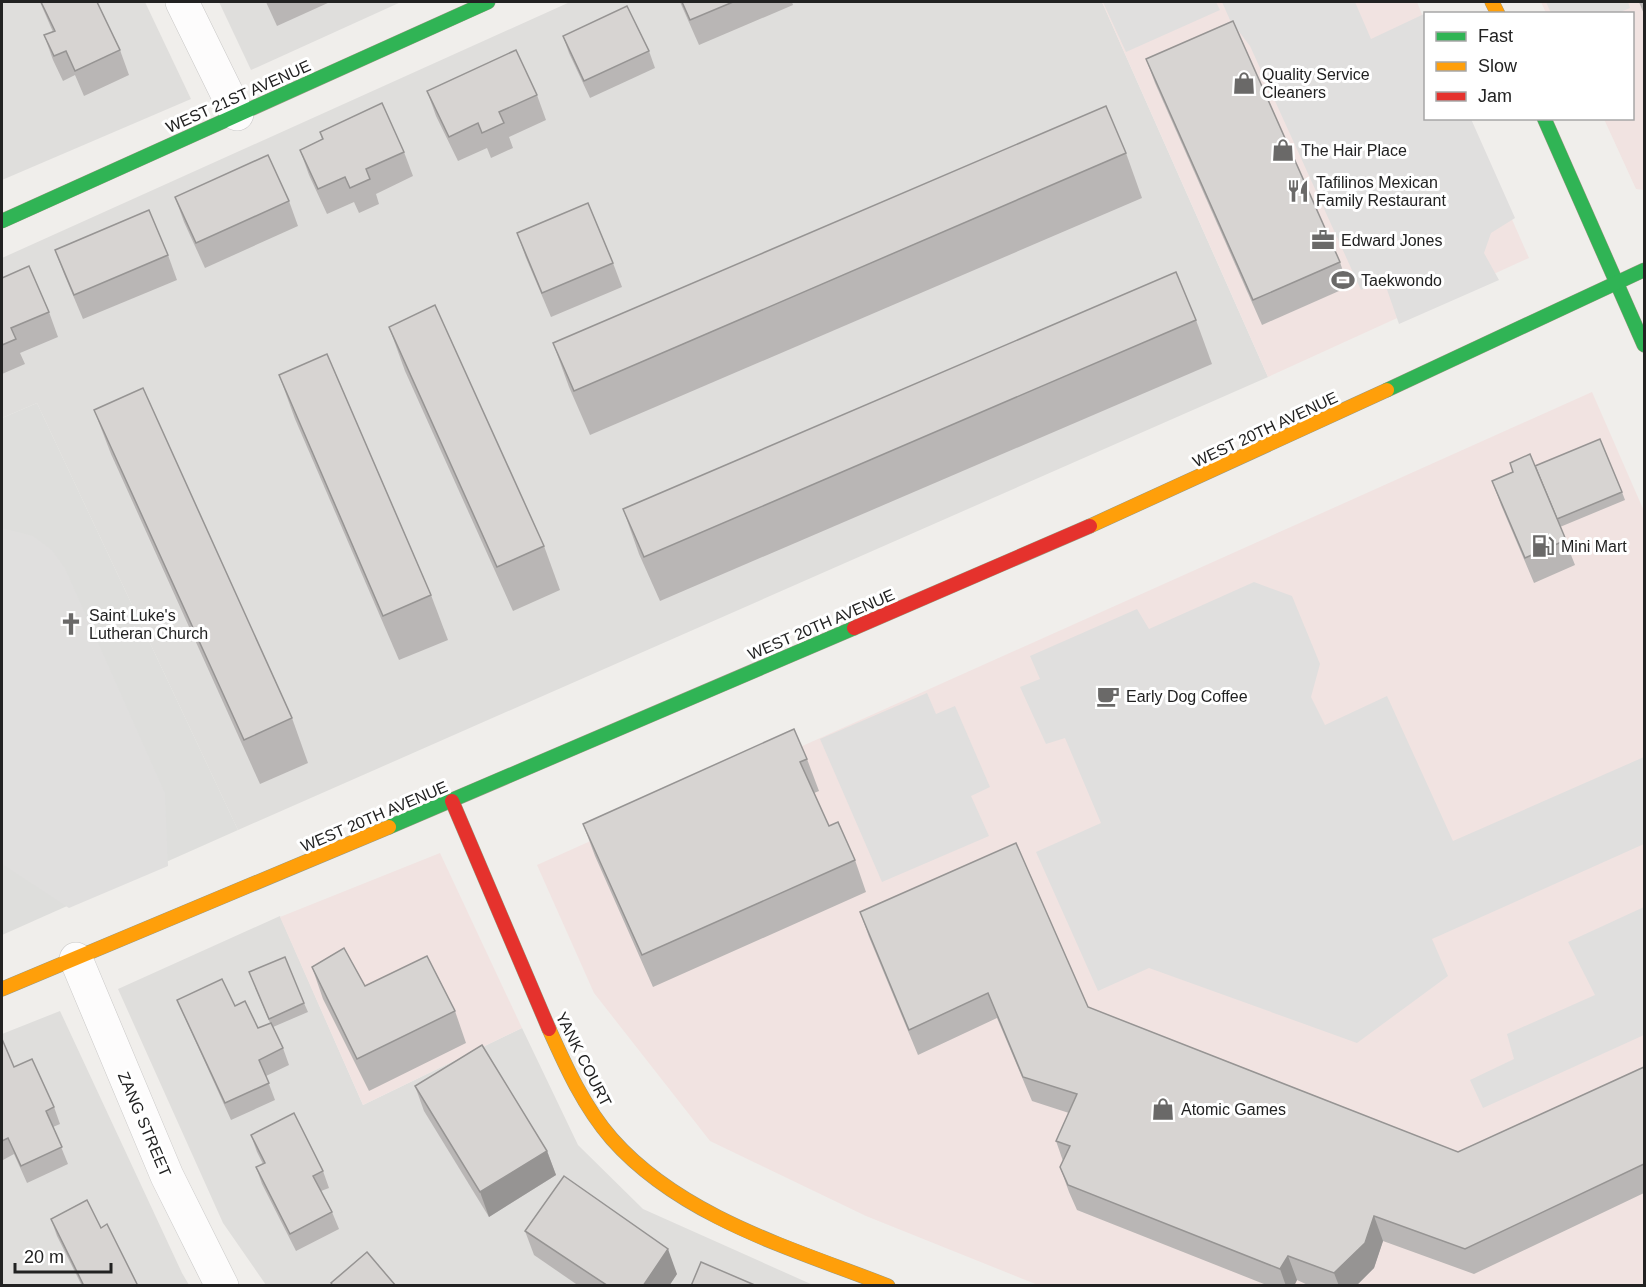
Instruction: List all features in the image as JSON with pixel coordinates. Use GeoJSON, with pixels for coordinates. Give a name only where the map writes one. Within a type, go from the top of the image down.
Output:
{"type":"FeatureCollection","features":[{"type":"Feature","properties":{"kind":"street"},"geometry":{"type":"LineString","coordinates":[[182,2],[237,114]]}},
{"type":"Feature","properties":{"kind":"street","name":"WEST 21ST AVENUE"},"geometry":{"type":"LineString","coordinates":[[2,221],[488,2]]}},
{"type":"Feature","properties":{"kind":"street"},"geometry":{"type":"LineString","coordinates":[[1545,120],[1644,345]]}},
{"type":"Feature","properties":{"kind":"street","name":"WEST 20TH AVENUE"},"geometry":{"type":"LineString","coordinates":[[2,989],[452,801],[1153,499],[1644,270]]}},
{"type":"Feature","properties":{"kind":"street","name":"YANK COURT"},"geometry":{"type":"LineString","coordinates":[[452,801],[566,1066],[594,1117],[628,1156],[676,1193],[740,1226],[888,1286]]}},
{"type":"Feature","properties":{"kind":"street","name":"ZANG STREET"},"geometry":{"type":"LineString","coordinates":[[76,959],[167,1176],[222,1286]]}},
{"type":"Feature","properties":{"kind":"shaded area"},"geometry":{"type":"Polygon","coordinates":[[[2,2],[145,2],[191,99],[2,180],[2,2]]]}},
{"type":"Feature","properties":{"kind":"shaded area"},"geometry":{"type":"Polygon","coordinates":[[[219,2],[401,2],[251,70],[219,2]]]}},
{"type":"Feature","properties":{"kind":"shaded area"},"geometry":{"type":"Polygon","coordinates":[[[570,2],[1102,2],[1268,377],[238,830],[37,403],[2,418],[2,258],[570,2]]]}},
{"type":"Feature","properties":{"kind":"shaded area"},"geometry":{"type":"Polygon","coordinates":[[[1102,2],[1417,2],[1424,20],[1424,120],[1468,120],[1529,258],[1268,377],[1102,2]]]}},
{"type":"Feature","properties":{"kind":"shaded area"},"geometry":{"type":"Polygon","coordinates":[[[1103,2],[1216,2],[1220,10],[1126,52],[1103,2]]]}},
{"type":"Feature","properties":{"kind":"shaded area"},"geometry":{"type":"Polygon","coordinates":[[[1222,2],[1355,2],[1371,39],[1424,14],[1424,120],[1471,120],[1515,218],[1491,233],[1484,253],[1499,280],[1399,324],[1384,281],[1361,290],[1250,46],[1230,20],[1222,2]]]}},
{"type":"Feature","properties":{"kind":"shaded area"},"geometry":{"type":"Polygon","coordinates":[[[1541,2],[1644,2],[1644,190],[1636,189],[1604,120],[1634,120],[1634,12],[1546,12],[1541,2]]]}},
{"type":"Feature","properties":{"kind":"shaded area"},"geometry":{"type":"Polygon","coordinates":[[[1546,2],[1628,2],[1630,8],[1620,12],[1551,12],[1546,2]]]}},
{"type":"Feature","properties":{"kind":"shaded area"},"geometry":{"type":"Polygon","coordinates":[[[1592,392],[1644,511],[1644,1285],[1038,1285],[866,1216],[710,1141],[594,993],[537,865],[1592,392]]]}},
{"type":"Feature","properties":{"kind":"shaded area","name":"Saint Luke's Lutheran Church"},"geometry":{"type":"Polygon","coordinates":[[[37,403],[238,830],[2,935],[2,418],[37,403]]]}},
{"type":"Feature","properties":{"kind":"shaded area","name":"Saint Luke's Lutheran Church"},"geometry":{"type":"Polygon","coordinates":[[[2,528],[33,536],[52,550],[65,568],[165,793],[168,866],[69,908],[2,864],[2,528]]]}},
{"type":"Feature","properties":{"kind":"shaded area"},"geometry":{"type":"Polygon","coordinates":[[[1254,582],[1292,596],[1320,664],[1311,697],[1325,725],[1387,696],[1453,841],[1644,757],[1644,844],[1432,939],[1448,976],[1357,1043],[1149,968],[1098,991],[1036,852],[1101,823],[1065,738],[1046,744],[1020,687],[1040,679],[1030,656],[1137,609],[1149,629],[1254,582]]]}},
{"type":"Feature","properties":{"kind":"shaded area"},"geometry":{"type":"Polygon","coordinates":[[[927,693],[936,714],[955,706],[990,787],[971,796],[989,836],[882,882],[820,739],[927,693]]]}},
{"type":"Feature","properties":{"kind":"shaded area"},"geometry":{"type":"Polygon","coordinates":[[[440,853],[522,1028],[363,1105],[280,917],[440,853]]]}},
{"type":"Feature","properties":{"kind":"shaded area"},"geometry":{"type":"Polygon","coordinates":[[[1644,907],[1644,1035],[1483,1108],[1470,1080],[1514,1059],[1507,1034],[1595,995],[1568,942],[1644,907]]]}},
{"type":"Feature","properties":{"kind":"shaded area"},"geometry":{"type":"Polygon","coordinates":[[[280,916],[363,1105],[522,1028],[578,1145],[643,1209],[813,1285],[266,1285],[223,1223],[118,989],[280,916]]]}},
{"type":"Feature","properties":{"kind":"shaded area"},"geometry":{"type":"Polygon","coordinates":[[[60,1011],[189,1285],[2,1286],[2,1034],[60,1011]]]}},
{"type":"Feature","properties":{"kind":"building"},"geometry":{"type":"Polygon","coordinates":[[[41,2],[97,2],[120,50],[75,71],[66,51],[54,56],[44,35],[55,31],[41,2]]]}},
{"type":"Feature","properties":{"kind":"building"},"geometry":{"type":"Polygon","coordinates":[[[682,2],[733,2],[690,20],[682,2]]]}},
{"type":"Feature","properties":{"kind":"building"},"geometry":{"type":"Polygon","coordinates":[[[627,6],[649,51],[584,81],[563,36],[627,6]]]}},
{"type":"Feature","properties":{"kind":"building"},"geometry":{"type":"Polygon","coordinates":[[[1233,21],[1340,262],[1253,300],[1146,59],[1233,21]]]}},
{"type":"Feature","properties":{"kind":"building"},"geometry":{"type":"Polygon","coordinates":[[[516,50],[537,95],[499,112],[504,123],[482,133],[478,123],[449,137],[427,91],[516,50]]]}},
{"type":"Feature","properties":{"kind":"building"},"geometry":{"type":"Polygon","coordinates":[[[382,103],[404,152],[366,169],[370,179],[350,188],[345,177],[318,189],[300,150],[323,139],[320,132],[382,103]]]}},
{"type":"Feature","properties":{"kind":"building"},"geometry":{"type":"Polygon","coordinates":[[[1106,106],[1126,153],[574,391],[553,343],[1106,106]]]}},
{"type":"Feature","properties":{"kind":"building"},"geometry":{"type":"Polygon","coordinates":[[[268,155],[289,201],[196,243],[175,197],[268,155]]]}},
{"type":"Feature","properties":{"kind":"building"},"geometry":{"type":"Polygon","coordinates":[[[588,203],[613,263],[542,293],[517,233],[588,203]]]}},
{"type":"Feature","properties":{"kind":"building"},"geometry":{"type":"Polygon","coordinates":[[[149,210],[168,255],[74,295],[55,250],[149,210]]]}},
{"type":"Feature","properties":{"kind":"building"},"geometry":{"type":"Polygon","coordinates":[[[29,266],[49,312],[11,328],[16,339],[2,345],[2,278],[29,266]]]}},
{"type":"Feature","properties":{"kind":"building"},"geometry":{"type":"Polygon","coordinates":[[[1176,272],[1196,320],[644,557],[623,509],[1176,272]]]}},
{"type":"Feature","properties":{"kind":"building"},"geometry":{"type":"Polygon","coordinates":[[[435,305],[544,546],[497,567],[389,327],[435,305]]]}},
{"type":"Feature","properties":{"kind":"building"},"geometry":{"type":"Polygon","coordinates":[[[327,354],[431,595],[383,616],[279,375],[327,354]]]}},
{"type":"Feature","properties":{"kind":"building"},"geometry":{"type":"Polygon","coordinates":[[[143,388],[292,718],[244,740],[94,410],[143,388]]]}},
{"type":"Feature","properties":{"kind":"building"},"geometry":{"type":"Polygon","coordinates":[[[1600,439],[1622,492],[1557,519],[1535,466],[1600,439]]]}},
{"type":"Feature","properties":{"kind":"building","name":"Mini Mart"},"geometry":{"type":"Polygon","coordinates":[[[1530,454],[1566,540],[1525,558],[1492,481],[1513,472],[1510,463],[1530,454]]]}},
{"type":"Feature","properties":{"kind":"building"},"geometry":{"type":"Polygon","coordinates":[[[794,729],[807,759],[800,762],[829,826],[838,822],[855,860],[642,955],[583,824],[794,729]]]}},
{"type":"Feature","properties":{"kind":"building"},"geometry":{"type":"Polygon","coordinates":[[[1016,843],[1088,1007],[1458,1152],[1644,1067],[1644,1164],[1465,1249],[1374,1216],[1365,1243],[1334,1273],[1288,1256],[1280,1269],[1068,1185],[1060,1167],[1070,1146],[1056,1141],[1077,1094],[1023,1077],[988,993],[909,1030],[860,912],[1016,843]]]}},
{"type":"Feature","properties":{"kind":"building"},"geometry":{"type":"Polygon","coordinates":[[[344,948],[365,986],[427,956],[455,1011],[357,1059],[312,967],[344,948]]]}},
{"type":"Feature","properties":{"kind":"building"},"geometry":{"type":"Polygon","coordinates":[[[285,957],[304,1003],[269,1019],[249,972],[285,957]]]}},
{"type":"Feature","properties":{"kind":"building"},"geometry":{"type":"Polygon","coordinates":[[[222,979],[235,1006],[245,1001],[258,1028],[271,1023],[283,1048],[259,1060],[269,1083],[225,1103],[177,1000],[222,979]]]}},
{"type":"Feature","properties":{"kind":"building"},"geometry":{"type":"Polygon","coordinates":[[[2,1039],[14,1067],[32,1059],[54,1107],[46,1111],[62,1147],[21,1166],[8,1138],[2,1141],[2,1039]]]}},
{"type":"Feature","properties":{"kind":"building"},"geometry":{"type":"Polygon","coordinates":[[[482,1045],[547,1151],[480,1192],[415,1086],[482,1045]]]}},
{"type":"Feature","properties":{"kind":"building"},"geometry":{"type":"Polygon","coordinates":[[[294,1113],[323,1171],[313,1176],[332,1212],[290,1234],[256,1167],[265,1163],[251,1135],[294,1113]]]}},
{"type":"Feature","properties":{"kind":"building"},"geometry":{"type":"Polygon","coordinates":[[[564,1176],[668,1249],[643,1286],[608,1286],[525,1231],[564,1176]]]}},
{"type":"Feature","properties":{"kind":"building"},"geometry":{"type":"Polygon","coordinates":[[[87,1200],[101,1228],[107,1224],[138,1286],[84,1286],[51,1219],[87,1200]]]}},
{"type":"Feature","properties":{"kind":"building"},"geometry":{"type":"Polygon","coordinates":[[[367,1252],[396,1286],[333,1286],[331,1283],[367,1252]]]}},
{"type":"Feature","properties":{"kind":"building"},"geometry":{"type":"Polygon","coordinates":[[[701,1262],[757,1286],[691,1286],[701,1262]]]}},
{"type":"Feature","properties":{"kind":"traffic: fast"},"geometry":{"type":"LineString","coordinates":[[2,221],[488,2]]}},
{"type":"Feature","properties":{"kind":"traffic: fast"},"geometry":{"type":"LineString","coordinates":[[1545,120],[1644,345]]}},
{"type":"Feature","properties":{"kind":"traffic: fast"},"geometry":{"type":"LineString","coordinates":[[1387,390],[1644,270]]}},
{"type":"Feature","properties":{"kind":"traffic: fast"},"geometry":{"type":"LineString","coordinates":[[389,827],[854,628]]}},
{"type":"Feature","properties":{"kind":"traffic: slow"},"geometry":{"type":"LineString","coordinates":[[1492,2],[1497,12]]}},
{"type":"Feature","properties":{"kind":"traffic: slow"},"geometry":{"type":"LineString","coordinates":[[1090,526],[1387,390]]}},
{"type":"Feature","properties":{"kind":"traffic: slow"},"geometry":{"type":"LineString","coordinates":[[2,989],[389,827]]}},
{"type":"Feature","properties":{"kind":"traffic: slow"},"geometry":{"type":"LineString","coordinates":[[549,1029],[584,1100],[602,1127],[640,1166],[671,1190],[741,1228],[888,1286]]}},
{"type":"Feature","properties":{"kind":"traffic: jam"},"geometry":{"type":"LineString","coordinates":[[854,628],[1090,526]]}},
{"type":"Feature","properties":{"kind":"traffic: jam"},"geometry":{"type":"LineString","coordinates":[[452,801],[549,1029]]}},
{"type":"Feature","properties":{"kind":"place","name":"Quality Service Cleaners"},"geometry":{"type":"Point","coordinates":[1244,83]}},
{"type":"Feature","properties":{"kind":"place","name":"The Hair Place"},"geometry":{"type":"Point","coordinates":[1283,150]}},
{"type":"Feature","properties":{"kind":"place","name":"Tafilinos Mexican Family Restaurant"},"geometry":{"type":"Point","coordinates":[1298,191]}},
{"type":"Feature","properties":{"kind":"place","name":"Edward Jones"},"geometry":{"type":"Point","coordinates":[1323,240]}},
{"type":"Feature","properties":{"kind":"place","name":"Taekwondo"},"geometry":{"type":"Point","coordinates":[1343,280]}},
{"type":"Feature","properties":{"kind":"place","name":"Mini Mart"},"geometry":{"type":"Point","coordinates":[1543,546]}},
{"type":"Feature","properties":{"kind":"place","name":"Saint Luke's Lutheran Church"},"geometry":{"type":"Point","coordinates":[71,624]}},
{"type":"Feature","properties":{"kind":"place","name":"Early Dog Coffee"},"geometry":{"type":"Point","coordinates":[1108,696]}},
{"type":"Feature","properties":{"kind":"place","name":"Atomic Games"},"geometry":{"type":"Point","coordinates":[1163,1109]}}]}
